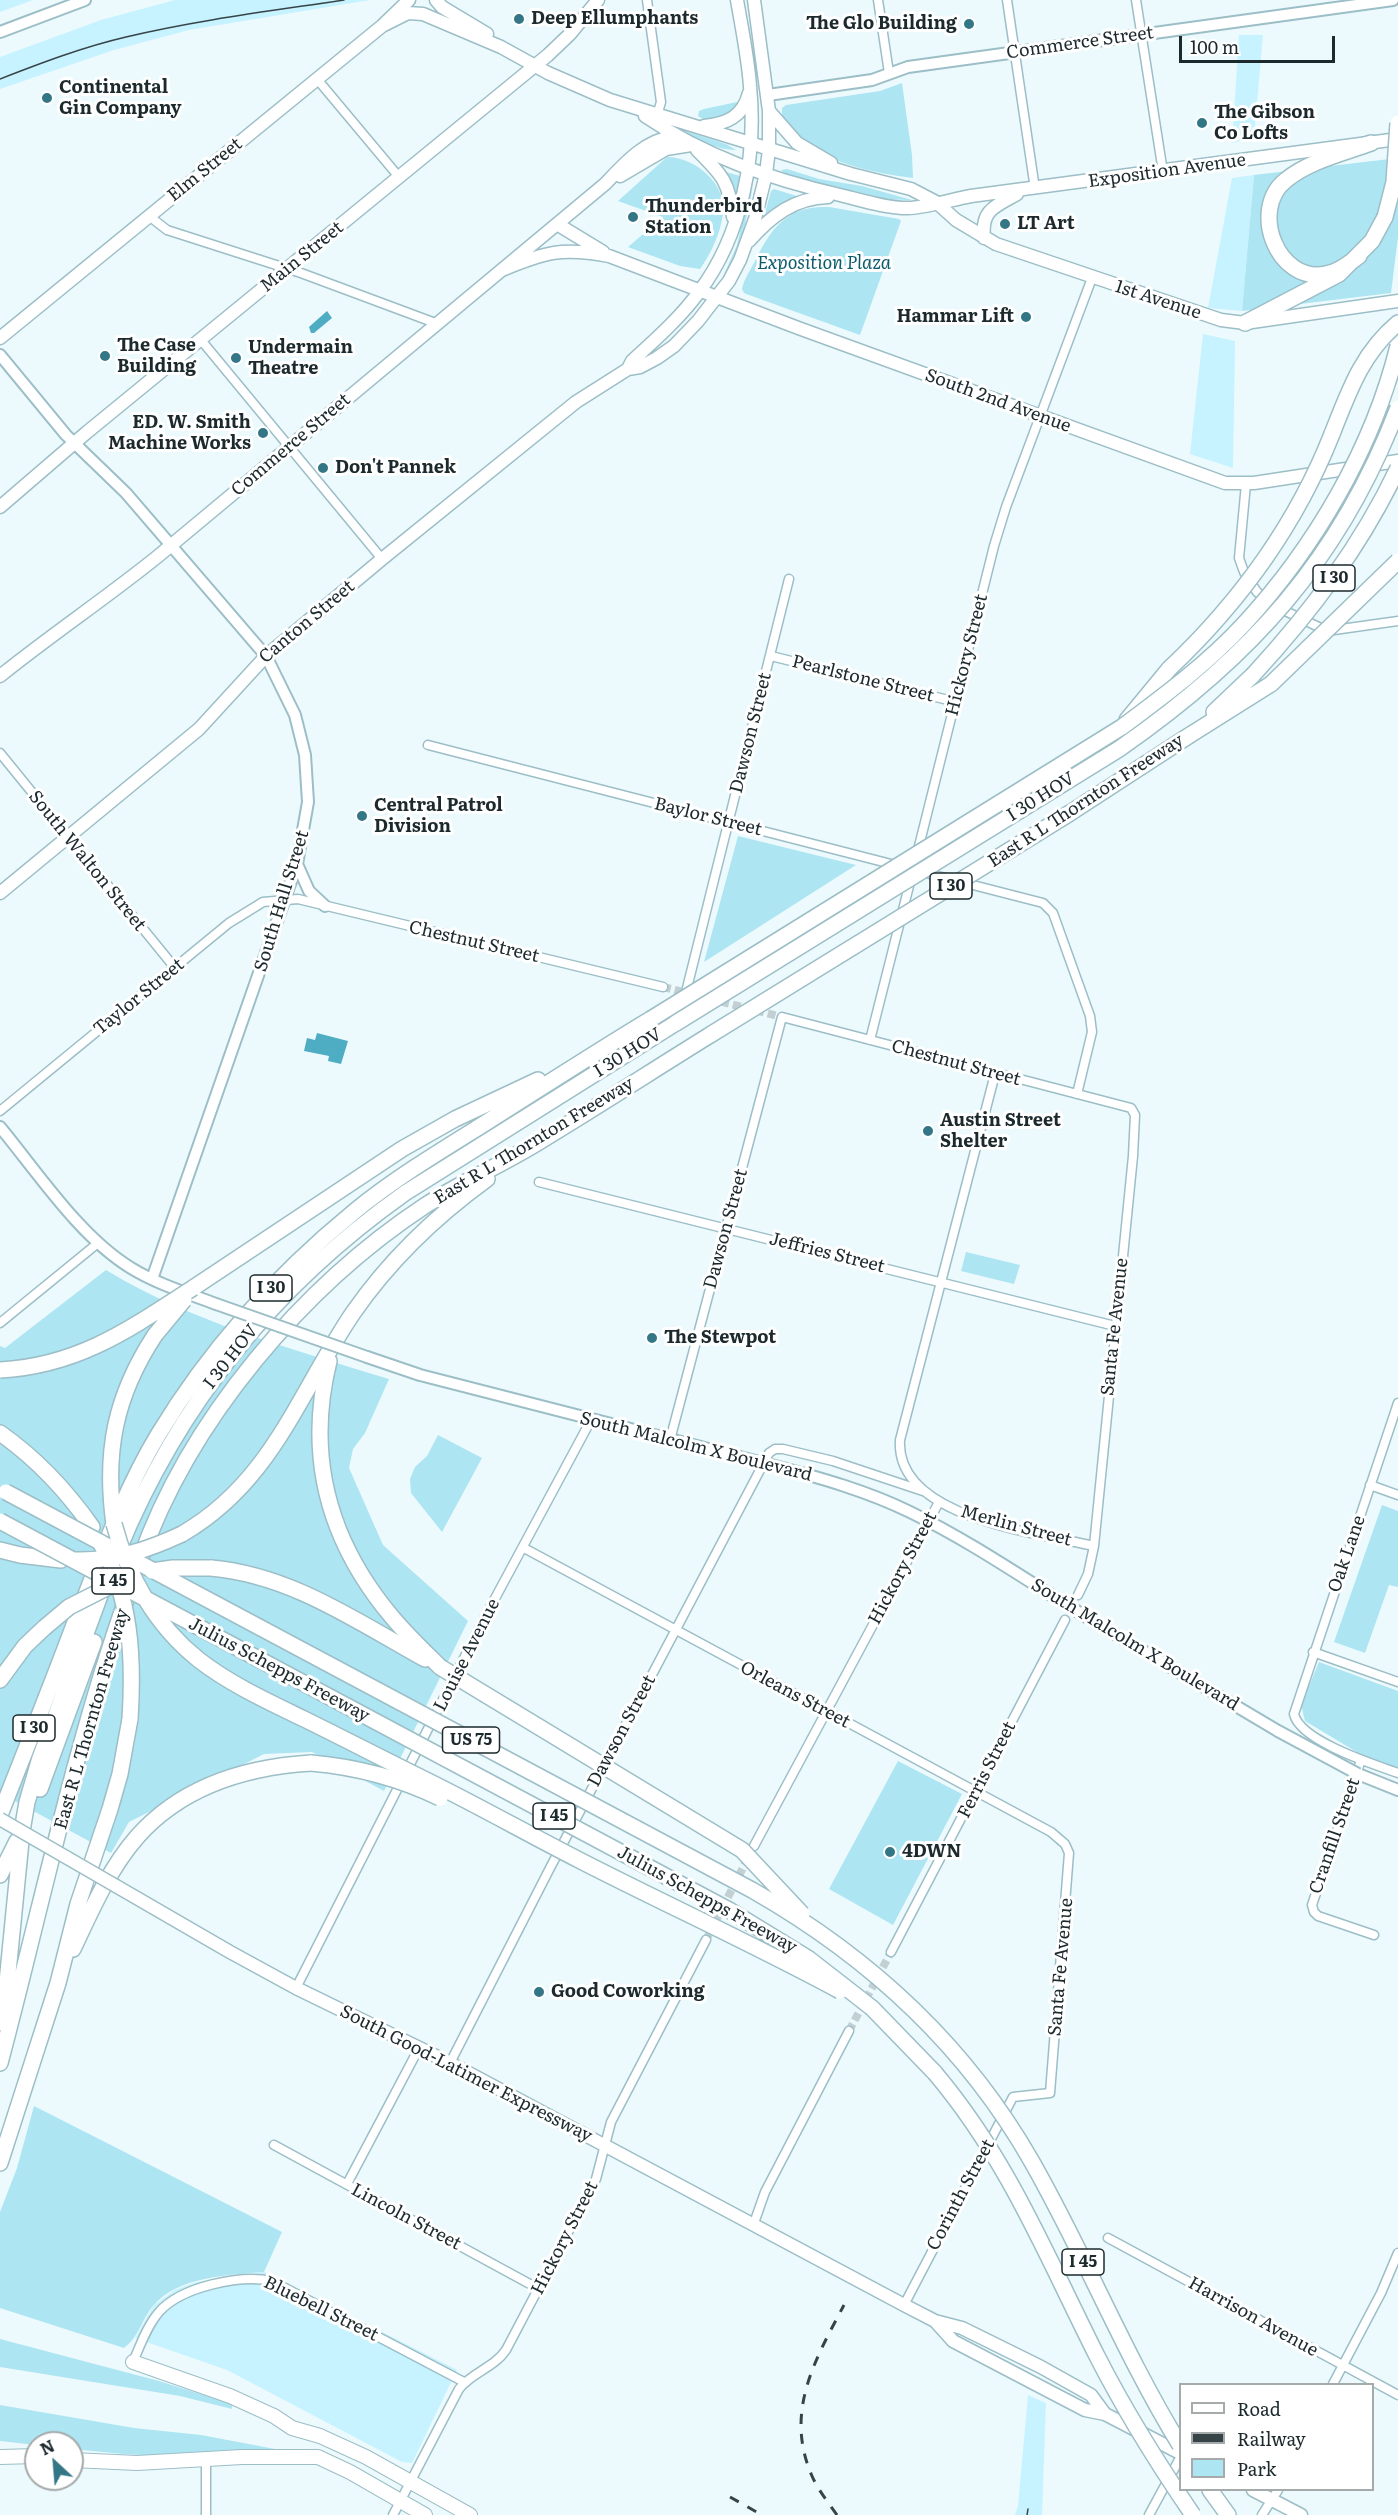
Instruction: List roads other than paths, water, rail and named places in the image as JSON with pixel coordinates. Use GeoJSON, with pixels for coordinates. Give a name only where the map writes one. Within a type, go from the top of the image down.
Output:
{"type":"FeatureCollection","features":[{"type":"Feature","properties":{"kind":"highway"},"geometry":{"type":"LineString","coordinates":[[1245,322],[1339,274],[1372,241],[1385,217],[1394,182],[1398,123]]}},
{"type":"Feature","properties":{"kind":"highway"},"geometry":{"type":"LineString","coordinates":[[1359,256],[1340,269],[1327,274],[1314,274],[1300,269],[1281,254],[1271,236],[1267,218],[1272,197],[1285,181],[1300,171],[1371,143]]}},
{"type":"Feature","properties":{"kind":"highway"},"geometry":{"type":"LineString","coordinates":[[1122,727],[1169,669],[1228,608],[1269,555],[1298,507],[1358,371],[1375,344],[1398,323]]}},
{"type":"Feature","properties":{"kind":"highway","name":"I 30"},"geometry":{"type":"LineString","coordinates":[[0,1817],[91,1582],[138,1472],[157,1436],[189,1387],[227,1337],[267,1292],[310,1249],[357,1209],[465,1136],[1122,727],[1166,694],[1244,624],[1288,570],[1322,519],[1352,467],[1369,431],[1398,346]]}},
{"type":"Feature","properties":{"kind":"highway","name":"I 30 HOV"},"geometry":{"type":"LineString","coordinates":[[681,1024],[1119,749],[1180,706],[1269,623],[1321,556],[1363,487],[1398,408]]}},
{"type":"Feature","properties":{"kind":"highway","name":"I 30 HOV"},"geometry":{"type":"LineString","coordinates":[[0,2043],[22,1831],[27,1802],[40,1758],[99,1598],[136,1510],[177,1432],[221,1366],[244,1338],[308,1270],[371,1217],[446,1166],[1104,767],[1203,696],[1271,632],[1316,576],[1359,512],[1398,433]]}},
{"type":"Feature","properties":{"kind":"highway","name":"East R L Thornton Freeway"},"geometry":{"type":"LineString","coordinates":[[0,2063],[106,1655],[151,1528],[195,1447],[226,1398],[261,1352],[342,1270],[425,1206],[537,1143],[1116,785],[1190,735],[1253,675],[1289,636],[1321,596],[1374,516],[1398,468]]}},
{"type":"Feature","properties":{"kind":"highway"},"geometry":{"type":"LineString","coordinates":[[1190,735],[1270,684],[1398,561]]}},
{"type":"Feature","properties":{"kind":"highway"},"geometry":{"type":"LineString","coordinates":[[0,1370],[35,1367],[90,1350],[123,1334],[329,1196],[434,1130],[603,1048]]}},
{"type":"Feature","properties":{"kind":"highway"},"geometry":{"type":"LineString","coordinates":[[0,1550],[61,1560],[111,1558],[145,1550],[182,1534],[224,1505],[263,1462],[334,1344],[375,1284],[435,1221],[483,1182],[537,1143]]}},
{"type":"Feature","properties":{"kind":"highway"},"geometry":{"type":"LineString","coordinates":[[194,1288],[155,1335],[141,1356],[127,1384],[116,1417],[111,1448],[110,1491],[114,1524],[120,1546],[135,1582],[149,1605],[177,1640],[199,1660],[222,1675],[272,1703],[501,1817],[581,1861]]}},
{"type":"Feature","properties":{"kind":"highway"},"geometry":{"type":"LineString","coordinates":[[334,1344],[323,1395],[320,1425],[320,1461],[325,1491],[346,1548],[361,1575],[394,1619],[440,1667]]}},
{"type":"Feature","properties":{"kind":"highway"},"geometry":{"type":"LineString","coordinates":[[0,1433],[28,1454],[63,1487],[104,1548],[114,1572],[129,1623],[132,1677],[130,1719],[120,1774],[78,1904],[58,1983],[0,2163]]}},
{"type":"Feature","properties":{"kind":"highway","name":"Julius Schepps Freeway"},"geometry":{"type":"LineString","coordinates":[[0,1489],[735,1881],[818,1930],[878,1975],[958,2056],[996,2105],[1041,2178],[1130,2357],[1179,2443]]}},
{"type":"Feature","properties":{"kind":"highway","name":"Julius Schepps Freeway"},"geometry":{"type":"LineString","coordinates":[[0,1521],[729,1910],[795,1949],[840,1981],[872,2008],[935,2073],[993,2151],[1022,2200],[1120,2398],[1193,2515]]}},
{"type":"Feature","properties":{"kind":"highway"},"geometry":{"type":"LineString","coordinates":[[0,1680],[19,1653],[44,1628],[86,1597],[126,1578],[173,1568],[211,1568],[250,1574],[286,1585],[320,1600],[440,1667],[742,1850],[818,1930]]}},
{"type":"Feature","properties":{"kind":"highway"},"geometry":{"type":"LineString","coordinates":[[58,1983],[92,1909],[118,1862],[137,1837],[157,1818],[182,1800],[222,1779],[248,1770],[311,1763],[360,1769],[386,1776],[581,1861],[766,1951],[872,2008]]}},
{"type":"Feature","properties":{"kind":"highway","name":"I 30 HOV"},"geometry":{"type":"LineString","coordinates":[[0,1875],[22,1831]]}},
{"type":"Feature","properties":{"kind":"highway"},"geometry":{"type":"LineString","coordinates":[[1211,2491],[1228,2515]]}},
{"type":"Feature","properties":{"kind":"main road","name":"Elm Street"},"geometry":{"type":"LineString","coordinates":[[0,338],[382,26],[409,0]]}},
{"type":"Feature","properties":{"kind":"main road"},"geometry":{"type":"LineString","coordinates":[[436,0],[442,7],[490,36],[501,47]]}},
{"type":"Feature","properties":{"kind":"main road","name":"Main Street"},"geometry":{"type":"LineString","coordinates":[[0,507],[74,443],[534,66],[570,34],[597,0]]}},
{"type":"Feature","properties":{"kind":"main road","name":"Canton Street"},"geometry":{"type":"LineString","coordinates":[[628,369],[632,361],[672,323],[700,290],[728,243],[752,144],[750,86],[737,0]]}},
{"type":"Feature","properties":{"kind":"main road","name":"Canton Street"},"geometry":{"type":"LineString","coordinates":[[0,893],[199,729],[266,656],[382,559],[560,414],[628,369],[648,363],[674,346],[718,297],[735,271],[746,244],[766,174],[769,149],[768,95],[754,0]]}},
{"type":"Feature","properties":{"kind":"main road"},"geometry":{"type":"LineString","coordinates":[[382,26],[399,16],[415,12],[501,47]]}},
{"type":"Feature","properties":{"kind":"main road","name":"Exposition Avenue"},"geometry":{"type":"LineString","coordinates":[[501,47],[534,66],[656,119],[675,136],[692,145],[748,168],[843,196],[910,208],[936,202],[1398,139]]}},
{"type":"Feature","properties":{"kind":"main road"},"geometry":{"type":"LineString","coordinates":[[697,127],[722,124],[734,117],[744,108],[750,86]]}},
{"type":"Feature","properties":{"kind":"main road"},"geometry":{"type":"LineString","coordinates":[[769,111],[797,143],[851,174]]}},
{"type":"Feature","properties":{"kind":"main road","name":"Exposition Avenue"},"geometry":{"type":"LineString","coordinates":[[656,119],[697,127],[851,174],[910,189],[936,202]]}},
{"type":"Feature","properties":{"kind":"main road","name":"Commerce Street"},"geometry":{"type":"LineString","coordinates":[[0,676],[107,597],[171,545],[605,184],[632,156],[658,139],[675,136]]}},
{"type":"Feature","properties":{"kind":"main road"},"geometry":{"type":"LineString","coordinates":[[692,145],[717,169],[727,184],[734,220]]}},
{"type":"Feature","properties":{"kind":"main road","name":"Commerce Street"},"geometry":{"type":"LineString","coordinates":[[605,184],[666,149],[692,145]]}},
{"type":"Feature","properties":{"kind":"main road"},"geometry":{"type":"LineString","coordinates":[[984,238],[983,219],[986,214],[995,206],[1022,191]]}},
{"type":"Feature","properties":{"kind":"main road"},"geometry":{"type":"LineString","coordinates":[[746,244],[772,218],[787,207],[816,197],[843,196]]}},
{"type":"Feature","properties":{"kind":"main road","name":"1st Avenue"},"geometry":{"type":"LineString","coordinates":[[936,202],[956,220],[984,238],[1092,278],[1221,320],[1245,322],[1398,301]]}},
{"type":"Feature","properties":{"kind":"main road","name":"South 2nd Avenue"},"geometry":{"type":"LineString","coordinates":[[557,224],[609,256]]}},
{"type":"Feature","properties":{"kind":"main road","name":"South 2nd Avenue"},"geometry":{"type":"LineString","coordinates":[[502,270],[549,252],[584,251],[609,256],[1040,417],[1226,483],[1246,484],[1398,461]]}},
{"type":"Feature","properties":{"kind":"main road","name":"South Good-Latimer Expressway"},"geometry":{"type":"LineString","coordinates":[[0,1817],[230,1952],[296,1988],[450,2063],[935,2321],[962,2328],[1081,2389],[1091,2395],[1105,2414]]}},
{"type":"Feature","properties":{"kind":"main road","name":"South Good-Latimer Expressway"},"geometry":{"type":"LineString","coordinates":[[935,2321],[953,2341],[1085,2410],[1105,2414],[1179,2455]]}},
{"type":"Feature","properties":{"kind":"main road"},"geometry":{"type":"LineString","coordinates":[[133,2362],[230,2396],[274,2416],[292,2428],[320,2436],[366,2457],[470,2515]]}},
{"type":"Feature","properties":{"kind":"main road"},"geometry":{"type":"LineString","coordinates":[[0,2457],[24,2456]]}},
{"type":"Feature","properties":{"kind":"main road"},"geometry":{"type":"LineString","coordinates":[[84,2461],[137,2463],[318,2457],[350,2472],[425,2515]]}},
{"type":"Feature","properties":{"kind":"main road"},"geometry":{"type":"LineString","coordinates":[[1257,2491],[1275,2495],[1301,2515]]}},
{"type":"Feature","properties":{"kind":"street"},"geometry":{"type":"LineString","coordinates":[[0,32],[85,0]]}},
{"type":"Feature","properties":{"kind":"street"},"geometry":{"type":"LineString","coordinates":[[647,0],[661,102],[656,119]]}},
{"type":"Feature","properties":{"kind":"street"},"geometry":{"type":"LineString","coordinates":[[878,0],[889,73]]}},
{"type":"Feature","properties":{"kind":"street"},"geometry":{"type":"LineString","coordinates":[[1007,0],[1035,189]]}},
{"type":"Feature","properties":{"kind":"street"},"geometry":{"type":"LineString","coordinates":[[1136,0],[1163,172]]}},
{"type":"Feature","properties":{"kind":"street","name":"Commerce Street"},"geometry":{"type":"LineString","coordinates":[[768,95],[861,82],[908,67],[1236,21],[1269,19],[1393,0]]}},
{"type":"Feature","properties":{"kind":"street"},"geometry":{"type":"LineString","coordinates":[[317,79],[399,177]]}},
{"type":"Feature","properties":{"kind":"street"},"geometry":{"type":"LineString","coordinates":[[149,216],[167,230],[288,268],[438,324]]}},
{"type":"Feature","properties":{"kind":"street","name":"Hickory Street"},"geometry":{"type":"LineString","coordinates":[[870,1040],[994,546],[1006,507],[1092,278]]}},
{"type":"Feature","properties":{"kind":"street"},"geometry":{"type":"LineString","coordinates":[[201,340],[382,559]]}},
{"type":"Feature","properties":{"kind":"street","name":"South Hall Street"},"geometry":{"type":"LineString","coordinates":[[0,355],[74,443],[126,493],[266,656],[295,715],[305,755],[308,802],[297,864],[152,1279]]}},
{"type":"Feature","properties":{"kind":"street"},"geometry":{"type":"LineString","coordinates":[[1246,484],[1239,558],[1244,573],[1257,592],[1279,608],[1327,632],[1398,621]]}},
{"type":"Feature","properties":{"kind":"street","name":"Dawson Street"},"geometry":{"type":"LineString","coordinates":[[686,992],[789,579]]}},
{"type":"Feature","properties":{"kind":"street","name":"Pearlstone Street"},"geometry":{"type":"LineString","coordinates":[[771,656],[956,702]]}},
{"type":"Feature","properties":{"kind":"street","name":"Baylor Street"},"geometry":{"type":"LineString","coordinates":[[428,745],[1043,903],[1053,913],[1090,1016],[1092,1032],[1077,1094]]}},
{"type":"Feature","properties":{"kind":"street","name":"South Walton Street"},"geometry":{"type":"LineString","coordinates":[[0,753],[175,968]]}},
{"type":"Feature","properties":{"kind":"street"},"geometry":{"type":"LineString","coordinates":[[297,864],[309,891],[325,906]]}},
{"type":"Feature","properties":{"kind":"street","name":"Taylor Street"},"geometry":{"type":"LineString","coordinates":[[0,1111],[247,911],[263,902],[285,899]]}},
{"type":"Feature","properties":{"kind":"street","name":"Chestnut Street"},"geometry":{"type":"LineString","coordinates":[[285,899],[325,906],[663,987]]}},
{"type":"Feature","properties":{"kind":"street","name":"Dawson Street"},"geometry":{"type":"LineString","coordinates":[[670,1440],[782,1017]]}},
{"type":"Feature","properties":{"kind":"street","name":"Chestnut Street"},"geometry":{"type":"LineString","coordinates":[[782,1017],[1131,1108]]}},
{"type":"Feature","properties":{"kind":"street","name":"Hickory Street"},"geometry":{"type":"LineString","coordinates":[[754,1846],[939,1502],[923,1491],[904,1467],[899,1450],[900,1440],[995,1074]]}},
{"type":"Feature","properties":{"kind":"street","name":"Santa Fe Avenue"},"geometry":{"type":"LineString","coordinates":[[1078,1595],[1088,1574],[1095,1546],[1133,1156],[1135,1115],[1131,1108]]}},
{"type":"Feature","properties":{"kind":"street","name":"South Malcolm X Boulevard"},"geometry":{"type":"LineString","coordinates":[[0,1127],[98,1243],[130,1268],[152,1279],[216,1304],[420,1375],[834,1482],[910,1512],[943,1529],[1293,1740],[1358,1774],[1398,1790]]}},
{"type":"Feature","properties":{"kind":"street","name":"Jeffries Street"},"geometry":{"type":"LineString","coordinates":[[539,1182],[1115,1326]]}},
{"type":"Feature","properties":{"kind":"street"},"geometry":{"type":"LineString","coordinates":[[0,1323],[98,1243]]}},
{"type":"Feature","properties":{"kind":"street","name":"Oak Lane"},"geometry":{"type":"LineString","coordinates":[[1361,1760],[1311,1735],[1299,1725],[1295,1717],[1296,1705],[1398,1403]]}},
{"type":"Feature","properties":{"kind":"street","name":"Louise Avenue"},"geometry":{"type":"LineString","coordinates":[[296,1988],[485,1617],[591,1420]]}},
{"type":"Feature","properties":{"kind":"street"},"geometry":{"type":"LineString","coordinates":[[769,1465],[770,1453],[775,1449],[783,1449],[832,1461],[923,1491]]}},
{"type":"Feature","properties":{"kind":"street","name":"Dawson Street"},"geometry":{"type":"LineString","coordinates":[[450,2063],[675,1631],[769,1465]]}},
{"type":"Feature","properties":{"kind":"street"},"geometry":{"type":"LineString","coordinates":[[1371,1485],[1398,1495]]}},
{"type":"Feature","properties":{"kind":"street","name":"Merlin Street"},"geometry":{"type":"LineString","coordinates":[[939,1502],[982,1520],[1095,1546]]}},
{"type":"Feature","properties":{"kind":"street","name":"Orleans Street"},"geometry":{"type":"LineString","coordinates":[[524,1548],[1051,1832],[1065,1844]]}},
{"type":"Feature","properties":{"kind":"street","name":"Ferris Street"},"geometry":{"type":"LineString","coordinates":[[891,1952],[1065,1620]]}},
{"type":"Feature","properties":{"kind":"street"},"geometry":{"type":"LineString","coordinates":[[1313,1652],[1398,1682]]}},
{"type":"Feature","properties":{"kind":"street"},"geometry":{"type":"LineString","coordinates":[[1361,1760],[1398,1773]]}},
{"type":"Feature","properties":{"kind":"street","name":"Cranfill Street"},"geometry":{"type":"LineString","coordinates":[[1361,1760],[1312,1905],[1314,1912],[1329,1921],[1374,1935]]}},
{"type":"Feature","properties":{"kind":"street","name":"Santa Fe Avenue"},"geometry":{"type":"LineString","coordinates":[[1025,2094],[1050,2092],[1070,1865],[1069,1852],[1065,1844]]}},
{"type":"Feature","properties":{"kind":"street","name":"Hickory Street"},"geometry":{"type":"LineString","coordinates":[[393,2515],[464,2382],[501,2358],[539,2289],[596,2179],[611,2122],[706,1940]]}},
{"type":"Feature","properties":{"kind":"street"},"geometry":{"type":"LineString","coordinates":[[753,2226],[765,2192],[849,2031]]}},
{"type":"Feature","properties":{"kind":"street"},"geometry":{"type":"LineString","coordinates":[[347,2184],[419,2048]]}},
{"type":"Feature","properties":{"kind":"street","name":"Corinth Street"},"geometry":{"type":"LineString","coordinates":[[904,2305],[1013,2097],[1025,2094]]}},
{"type":"Feature","properties":{"kind":"street","name":"Lincoln Street"},"geometry":{"type":"LineString","coordinates":[[274,2145],[539,2289]]}},
{"type":"Feature","properties":{"kind":"street","name":"Harrison Avenue"},"geometry":{"type":"LineString","coordinates":[[1108,2238],[1398,2395]]}},
{"type":"Feature","properties":{"kind":"street"},"geometry":{"type":"LineString","coordinates":[[1334,2383],[1381,2293],[1398,2253]]}},
{"type":"Feature","properties":{"kind":"street","name":"Bluebell Street"},"geometry":{"type":"LineString","coordinates":[[133,2362],[158,2313],[169,2303],[204,2288],[230,2281],[257,2278],[272,2282],[464,2382]]}},
{"type":"Feature","properties":{"kind":"street"},"geometry":{"type":"LineString","coordinates":[[1149,2515],[1179,2458]]}},
{"type":"Feature","properties":{"kind":"street"},"geometry":{"type":"LineString","coordinates":[[206,2459],[206,2515]]}},
{"type":"Feature","properties":{"kind":"street"},"geometry":{"type":"LineString","coordinates":[[1262,2515],[1275,2495]]}},
{"type":"Feature","properties":{"kind":"tunnel"},"geometry":{"type":"LineString","coordinates":[[663,987],[782,1017]]}},
{"type":"Feature","properties":{"kind":"tunnel"},"geometry":{"type":"LineString","coordinates":[[706,1940],[750,1854]]}},
{"type":"Feature","properties":{"kind":"tunnel"},"geometry":{"type":"LineString","coordinates":[[849,2031],[891,1952]]}},
{"type":"Feature","properties":{"kind":"tram line"},"geometry":{"type":"LineString","coordinates":[[0,79],[78,50],[126,37],[207,21],[344,0]]}},
{"type":"Feature","properties":{"kind":"tram line"},"geometry":{"type":"LineString","coordinates":[[1027,2515],[1028,2509]]}},
{"type":"Feature","properties":{"kind":"railway"},"geometry":{"type":"LineString","coordinates":[[837,2515],[812,2476],[804,2453],[801,2430],[802,2408],[814,2366],[844,2305]]}},
{"type":"Feature","properties":{"kind":"railway"},"geometry":{"type":"LineString","coordinates":[[730,2497],[762,2515]]}},
{"type":"Feature","properties":{"kind":"place","name":"Deep Ellumphants"},"geometry":{"type":"Point","coordinates":[519,19]}},
{"type":"Feature","properties":{"kind":"place","name":"The Glo Building"},"geometry":{"type":"Point","coordinates":[969,24]}},
{"type":"Feature","properties":{"kind":"place","name":"Continental Gin Company"},"geometry":{"type":"Point","coordinates":[47,98]}},
{"type":"Feature","properties":{"kind":"place","name":"The Gibson Co Lofts"},"geometry":{"type":"Point","coordinates":[1202,123]}},
{"type":"Feature","properties":{"kind":"place","name":"Thunderbird Station"},"geometry":{"type":"Point","coordinates":[633,217]}},
{"type":"Feature","properties":{"kind":"place","name":"LT Art"},"geometry":{"type":"Point","coordinates":[1005,224]}},
{"type":"Feature","properties":{"kind":"place","name":"Hammar Lift"},"geometry":{"type":"Point","coordinates":[1026,317]}},
{"type":"Feature","properties":{"kind":"place","name":"The Case Building"},"geometry":{"type":"Point","coordinates":[105,356]}},
{"type":"Feature","properties":{"kind":"place","name":"Undermain Theatre"},"geometry":{"type":"Point","coordinates":[236,358]}},
{"type":"Feature","properties":{"kind":"place","name":"ED. W. Smith Machine Works"},"geometry":{"type":"Point","coordinates":[263,433]}},
{"type":"Feature","properties":{"kind":"place","name":"Don't Pannek"},"geometry":{"type":"Point","coordinates":[323,468]}},
{"type":"Feature","properties":{"kind":"place","name":"Central Patrol Division"},"geometry":{"type":"Point","coordinates":[362,816]}},
{"type":"Feature","properties":{"kind":"place","name":"Austin Street Shelter"},"geometry":{"type":"Point","coordinates":[928,1131]}},
{"type":"Feature","properties":{"kind":"place","name":"The Stewpot"},"geometry":{"type":"Point","coordinates":[652,1338]}},
{"type":"Feature","properties":{"kind":"place","name":"4DWN"},"geometry":{"type":"Point","coordinates":[890,1852]}},
{"type":"Feature","properties":{"kind":"place","name":"Good Coworking"},"geometry":{"type":"Point","coordinates":[539,1992]}},
{"type":"Feature","properties":{"kind":"park label","name":"Exposition Plaza"},"geometry":{"type":"Point","coordinates":[824,264]}}]}
